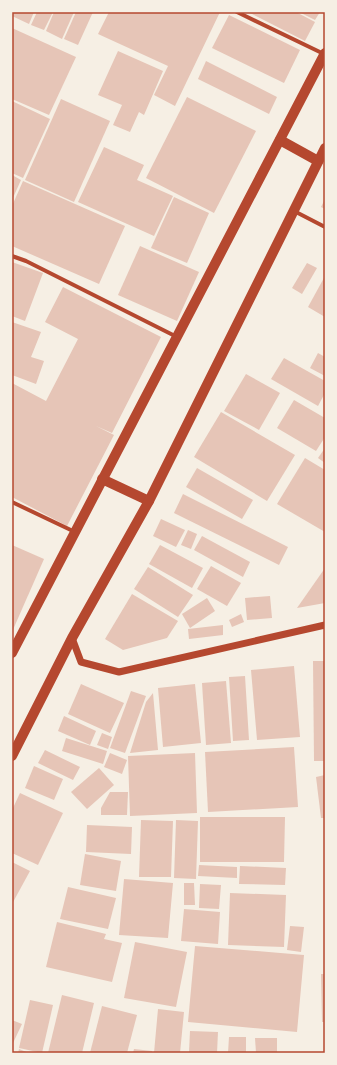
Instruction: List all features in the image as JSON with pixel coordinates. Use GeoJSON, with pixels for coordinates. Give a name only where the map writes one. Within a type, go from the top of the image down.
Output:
{"type":"FeatureCollection","features":[{"type":"Feature","properties":{"kind":"main road"},"geometry":{"type":"LineString","coordinates":[[12,653],[325,54]]}},
{"type":"Feature","properties":{"kind":"main road"},"geometry":{"type":"LineString","coordinates":[[280,140],[318,161]]}},
{"type":"Feature","properties":{"kind":"main road"},"geometry":{"type":"LineString","coordinates":[[12,756],[72,638],[149,502],[325,148]]}},
{"type":"Feature","properties":{"kind":"main road"},"geometry":{"type":"LineString","coordinates":[[102,479],[149,502]]}},
{"type":"Feature","properties":{"kind":"street"},"geometry":{"type":"LineString","coordinates":[[237,12],[325,54]]}},
{"type":"Feature","properties":{"kind":"street"},"geometry":{"type":"LineString","coordinates":[[294,211],[325,227]]}},
{"type":"Feature","properties":{"kind":"street"},"geometry":{"type":"LineString","coordinates":[[12,256],[26,261],[177,337]]}},
{"type":"Feature","properties":{"kind":"street"},"geometry":{"type":"LineString","coordinates":[[12,502],[75,532]]}},
{"type":"Feature","properties":{"kind":"street"},"geometry":{"type":"LineString","coordinates":[[72,638],[81,662],[119,672],[325,625]]}},
{"type":"Feature","properties":{"kind":"building"},"geometry":{"type":"Polygon","coordinates":[[[15,12],[34,12],[29,24],[12,16],[15,12]]]}},
{"type":"Feature","properties":{"kind":"building"},"geometry":{"type":"Polygon","coordinates":[[[37,12],[53,12],[44,30],[31,25],[37,12]]]}},
{"type":"Feature","properties":{"kind":"building"},"geometry":{"type":"Polygon","coordinates":[[[54,12],[74,12],[62,39],[46,31],[54,12]]]}},
{"type":"Feature","properties":{"kind":"building"},"geometry":{"type":"Polygon","coordinates":[[[76,12],[93,12],[78,45],[64,39],[76,12]]]}},
{"type":"Feature","properties":{"kind":"building"},"geometry":{"type":"Polygon","coordinates":[[[109,12],[220,12],[175,106],[154,95],[168,66],[98,34],[109,12]]]}},
{"type":"Feature","properties":{"kind":"building"},"geometry":{"type":"Polygon","coordinates":[[[248,12],[296,12],[315,22],[305,41],[248,12]]]}},
{"type":"Feature","properties":{"kind":"building"},"geometry":{"type":"Polygon","coordinates":[[[299,12],[320,12],[315,20],[299,12]]]}},
{"type":"Feature","properties":{"kind":"building"},"geometry":{"type":"Polygon","coordinates":[[[229,15],[300,50],[284,83],[212,48],[229,15]]]}},
{"type":"Feature","properties":{"kind":"building"},"geometry":{"type":"Polygon","coordinates":[[[12,28],[76,57],[49,115],[12,99],[12,28]]]}},
{"type":"Feature","properties":{"kind":"building"},"geometry":{"type":"Polygon","coordinates":[[[118,51],[163,71],[144,115],[139,112],[130,132],[113,125],[122,105],[98,95],[118,51]]]}},
{"type":"Feature","properties":{"kind":"building"},"geometry":{"type":"Polygon","coordinates":[[[206,61],[277,97],[269,114],[198,79],[206,61]]]}},
{"type":"Feature","properties":{"kind":"building"},"geometry":{"type":"Polygon","coordinates":[[[187,97],[256,131],[214,213],[146,178],[187,97]]]}},
{"type":"Feature","properties":{"kind":"building"},"geometry":{"type":"Polygon","coordinates":[[[61,99],[110,121],[74,202],[25,180],[61,99]]]}},
{"type":"Feature","properties":{"kind":"building"},"geometry":{"type":"Polygon","coordinates":[[[12,101],[50,119],[23,178],[12,173],[12,101]]]}},
{"type":"Feature","properties":{"kind":"building"},"geometry":{"type":"Polygon","coordinates":[[[104,147],[144,165],[137,180],[173,196],[154,236],[78,202],[104,147]]]}},
{"type":"Feature","properties":{"kind":"building"},"geometry":{"type":"Polygon","coordinates":[[[12,175],[21,180],[12,200],[12,175]]]}},
{"type":"Feature","properties":{"kind":"building"},"geometry":{"type":"Polygon","coordinates":[[[23,181],[125,226],[99,284],[12,246],[12,206],[23,181]]]}},
{"type":"Feature","properties":{"kind":"building"},"geometry":{"type":"Polygon","coordinates":[[[174,197],[209,213],[187,263],[151,248],[174,197]]]}},
{"type":"Feature","properties":{"kind":"building"},"geometry":{"type":"Polygon","coordinates":[[[325,199],[325,209],[321,207],[325,199]]]}},
{"type":"Feature","properties":{"kind":"building"},"geometry":{"type":"Polygon","coordinates":[[[140,246],[199,272],[177,321],[118,295],[140,246]]]}},
{"type":"Feature","properties":{"kind":"building"},"geometry":{"type":"Polygon","coordinates":[[[12,262],[43,273],[25,321],[12,316],[12,262]]]}},
{"type":"Feature","properties":{"kind":"building"},"geometry":{"type":"Polygon","coordinates":[[[307,263],[317,268],[302,294],[292,288],[307,263]]]}},
{"type":"Feature","properties":{"kind":"building"},"geometry":{"type":"Polygon","coordinates":[[[325,276],[325,317],[308,307],[325,276]]]}},
{"type":"Feature","properties":{"kind":"building"},"geometry":{"type":"Polygon","coordinates":[[[63,287],[161,337],[112,433],[96,426],[114,435],[67,526],[12,497],[12,383],[46,401],[78,339],[45,322],[63,287]]]}},
{"type":"Feature","properties":{"kind":"building"},"geometry":{"type":"Polygon","coordinates":[[[12,322],[41,332],[31,357],[44,361],[36,384],[12,375],[12,322]]]}},
{"type":"Feature","properties":{"kind":"building"},"geometry":{"type":"Polygon","coordinates":[[[318,353],[325,357],[325,376],[310,368],[318,353]]]}},
{"type":"Feature","properties":{"kind":"building"},"geometry":{"type":"Polygon","coordinates":[[[284,358],[325,381],[325,393],[318,406],[271,379],[284,358]]]}},
{"type":"Feature","properties":{"kind":"building"},"geometry":{"type":"Polygon","coordinates":[[[246,374],[280,393],[259,430],[224,411],[246,374]]]}},
{"type":"Feature","properties":{"kind":"building"},"geometry":{"type":"Polygon","coordinates":[[[294,400],[325,418],[325,437],[316,451],[277,428],[294,400]]]}},
{"type":"Feature","properties":{"kind":"building"},"geometry":{"type":"Polygon","coordinates":[[[221,412],[295,455],[267,501],[194,457],[221,412]]]}},
{"type":"Feature","properties":{"kind":"building"},"geometry":{"type":"Polygon","coordinates":[[[325,448],[325,463],[318,458],[325,448]]]}},
{"type":"Feature","properties":{"kind":"building"},"geometry":{"type":"Polygon","coordinates":[[[305,458],[325,470],[325,532],[277,504],[305,458]]]}},
{"type":"Feature","properties":{"kind":"building"},"geometry":{"type":"Polygon","coordinates":[[[197,468],[253,500],[242,519],[186,487],[197,468]]]}},
{"type":"Feature","properties":{"kind":"building"},"geometry":{"type":"Polygon","coordinates":[[[183,494],[288,547],[279,565],[174,513],[183,494]]]}},
{"type":"Feature","properties":{"kind":"building"},"geometry":{"type":"Polygon","coordinates":[[[161,519],[185,530],[176,547],[153,536],[161,519]]]}},
{"type":"Feature","properties":{"kind":"building"},"geometry":{"type":"Polygon","coordinates":[[[188,530],[197,534],[191,549],[181,545],[188,530]]]}},
{"type":"Feature","properties":{"kind":"building"},"geometry":{"type":"Polygon","coordinates":[[[202,536],[250,562],[243,577],[194,550],[202,536]]]}},
{"type":"Feature","properties":{"kind":"building"},"geometry":{"type":"Polygon","coordinates":[[[12,545],[44,559],[12,632],[12,545]]]}},
{"type":"Feature","properties":{"kind":"building"},"geometry":{"type":"Polygon","coordinates":[[[160,545],[203,568],[192,588],[149,564],[160,545]]]}},
{"type":"Feature","properties":{"kind":"building"},"geometry":{"type":"Polygon","coordinates":[[[211,566],[241,583],[227,606],[197,589],[211,566]]]}},
{"type":"Feature","properties":{"kind":"building"},"geometry":{"type":"Polygon","coordinates":[[[148,567],[193,595],[178,617],[134,589],[148,567]]]}},
{"type":"Feature","properties":{"kind":"building"},"geometry":{"type":"Polygon","coordinates":[[[325,568],[325,603],[297,608],[325,568]]]}},
{"type":"Feature","properties":{"kind":"building"},"geometry":{"type":"Polygon","coordinates":[[[132,594],[178,621],[167,638],[123,650],[105,639],[132,594]]]}},
{"type":"Feature","properties":{"kind":"building"},"geometry":{"type":"Polygon","coordinates":[[[270,596],[272,618],[247,620],[245,598],[270,596]]]}},
{"type":"Feature","properties":{"kind":"building"},"geometry":{"type":"Polygon","coordinates":[[[207,598],[215,611],[190,628],[182,614],[207,598]]]}},
{"type":"Feature","properties":{"kind":"building"},"geometry":{"type":"Polygon","coordinates":[[[241,614],[244,622],[232,627],[229,620],[241,614]]]}},
{"type":"Feature","properties":{"kind":"building"},"geometry":{"type":"Polygon","coordinates":[[[223,625],[223,635],[189,639],[188,629],[223,625]]]}},
{"type":"Feature","properties":{"kind":"building"},"geometry":{"type":"Polygon","coordinates":[[[313,661],[325,661],[325,761],[314,761],[313,661]]]}},
{"type":"Feature","properties":{"kind":"building"},"geometry":{"type":"Polygon","coordinates":[[[294,666],[300,737],[257,740],[251,670],[294,666]]]}},
{"type":"Feature","properties":{"kind":"building"},"geometry":{"type":"Polygon","coordinates":[[[245,676],[249,740],[233,741],[229,677],[245,676]]]}},
{"type":"Feature","properties":{"kind":"building"},"geometry":{"type":"Polygon","coordinates":[[[226,681],[231,743],[206,745],[202,683],[226,681]]]}},
{"type":"Feature","properties":{"kind":"building"},"geometry":{"type":"Polygon","coordinates":[[[81,684],[124,703],[110,733],[68,714],[81,684]]]}},
{"type":"Feature","properties":{"kind":"building"},"geometry":{"type":"Polygon","coordinates":[[[195,684],[201,743],[163,747],[158,688],[195,684]]]}},
{"type":"Feature","properties":{"kind":"building"},"geometry":{"type":"Polygon","coordinates":[[[131,691],[146,696],[125,753],[110,748],[131,691]]]}},
{"type":"Feature","properties":{"kind":"building"},"geometry":{"type":"Polygon","coordinates":[[[153,693],[158,750],[130,753],[146,702],[153,693]]]}},
{"type":"Feature","properties":{"kind":"building"},"geometry":{"type":"Polygon","coordinates":[[[64,716],[96,731],[90,745],[58,731],[64,716]]]}},
{"type":"Feature","properties":{"kind":"building"},"geometry":{"type":"Polygon","coordinates":[[[102,733],[112,737],[108,749],[97,745],[102,733]]]}},
{"type":"Feature","properties":{"kind":"building"},"geometry":{"type":"Polygon","coordinates":[[[66,738],[107,751],[103,764],[62,751],[66,738]]]}},
{"type":"Feature","properties":{"kind":"building"},"geometry":{"type":"Polygon","coordinates":[[[294,747],[298,807],[208,812],[205,752],[294,747]]]}},
{"type":"Feature","properties":{"kind":"building"},"geometry":{"type":"Polygon","coordinates":[[[45,750],[80,767],[73,780],[38,763],[45,750]]]}},
{"type":"Feature","properties":{"kind":"building"},"geometry":{"type":"Polygon","coordinates":[[[110,753],[127,760],[122,774],[104,767],[110,753]]]}},
{"type":"Feature","properties":{"kind":"building"},"geometry":{"type":"Polygon","coordinates":[[[195,753],[197,813],[130,816],[128,756],[195,753]]]}},
{"type":"Feature","properties":{"kind":"building"},"geometry":{"type":"Polygon","coordinates":[[[34,766],[63,779],[54,800],[25,788],[34,766]]]}},
{"type":"Feature","properties":{"kind":"building"},"geometry":{"type":"Polygon","coordinates":[[[99,768],[114,785],[87,809],[71,792],[99,768]]]}},
{"type":"Feature","properties":{"kind":"building"},"geometry":{"type":"Polygon","coordinates":[[[325,775],[325,818],[321,818],[316,777],[325,775]]]}},
{"type":"Feature","properties":{"kind":"building"},"geometry":{"type":"Polygon","coordinates":[[[110,792],[128,792],[127,815],[101,815],[101,808],[110,792]]]}},
{"type":"Feature","properties":{"kind":"building"},"geometry":{"type":"Polygon","coordinates":[[[20,793],[63,813],[38,865],[12,853],[12,810],[20,793]]]}},
{"type":"Feature","properties":{"kind":"building"},"geometry":{"type":"Polygon","coordinates":[[[200,817],[285,817],[284,862],[200,862],[200,817]]]}},
{"type":"Feature","properties":{"kind":"building"},"geometry":{"type":"Polygon","coordinates":[[[141,820],[173,821],[171,877],[139,877],[141,820]]]}},
{"type":"Feature","properties":{"kind":"building"},"geometry":{"type":"Polygon","coordinates":[[[176,820],[198,821],[196,879],[174,878],[176,820]]]}},
{"type":"Feature","properties":{"kind":"building"},"geometry":{"type":"Polygon","coordinates":[[[87,825],[132,827],[131,854],[86,852],[87,825]]]}},
{"type":"Feature","properties":{"kind":"building"},"geometry":{"type":"Polygon","coordinates":[[[85,854],[121,861],[116,891],[80,885],[85,854]]]}},
{"type":"Feature","properties":{"kind":"building"},"geometry":{"type":"Polygon","coordinates":[[[12,862],[30,871],[12,904],[12,862]]]}},
{"type":"Feature","properties":{"kind":"building"},"geometry":{"type":"Polygon","coordinates":[[[199,865],[237,867],[237,878],[198,876],[199,865]]]}},
{"type":"Feature","properties":{"kind":"building"},"geometry":{"type":"Polygon","coordinates":[[[240,866],[286,868],[285,885],[239,884],[240,866]]]}},
{"type":"Feature","properties":{"kind":"building"},"geometry":{"type":"Polygon","coordinates":[[[124,879],[173,883],[168,938],[119,935],[124,879]]]}},
{"type":"Feature","properties":{"kind":"building"},"geometry":{"type":"Polygon","coordinates":[[[184,883],[194,883],[195,905],[184,905],[184,883]]]}},
{"type":"Feature","properties":{"kind":"building"},"geometry":{"type":"Polygon","coordinates":[[[200,884],[221,885],[219,909],[199,908],[200,884]]]}},
{"type":"Feature","properties":{"kind":"building"},"geometry":{"type":"Polygon","coordinates":[[[68,887],[116,898],[108,929],[60,919],[68,887]]]}},
{"type":"Feature","properties":{"kind":"building"},"geometry":{"type":"Polygon","coordinates":[[[230,893],[286,895],[284,947],[228,945],[230,893]]]}},
{"type":"Feature","properties":{"kind":"building"},"geometry":{"type":"Polygon","coordinates":[[[184,909],[220,912],[218,944],[181,941],[184,909]]]}},
{"type":"Feature","properties":{"kind":"building"},"geometry":{"type":"Polygon","coordinates":[[[57,922],[106,934],[104,939],[122,943],[112,982],[46,967],[57,922]]]}},
{"type":"Feature","properties":{"kind":"building"},"geometry":{"type":"Polygon","coordinates":[[[290,926],[304,927],[301,952],[287,950],[290,926]]]}},
{"type":"Feature","properties":{"kind":"building"},"geometry":{"type":"Polygon","coordinates":[[[135,942],[187,952],[176,1007],[124,998],[135,942]]]}},
{"type":"Feature","properties":{"kind":"building"},"geometry":{"type":"Polygon","coordinates":[[[195,946],[304,955],[297,1032],[188,1022],[195,946]]]}},
{"type":"Feature","properties":{"kind":"building"},"geometry":{"type":"Polygon","coordinates":[[[321,974],[325,974],[325,1022],[322,1022],[321,974]]]}},
{"type":"Feature","properties":{"kind":"building"},"geometry":{"type":"Polygon","coordinates":[[[62,995],[94,1003],[82,1053],[48,1053],[62,995]]]}},
{"type":"Feature","properties":{"kind":"building"},"geometry":{"type":"Polygon","coordinates":[[[30,1000],[53,1005],[42,1053],[19,1048],[30,1000]]]}},
{"type":"Feature","properties":{"kind":"building"},"geometry":{"type":"Polygon","coordinates":[[[102,1006],[137,1015],[127,1053],[90,1053],[102,1006]]]}},
{"type":"Feature","properties":{"kind":"building"},"geometry":{"type":"Polygon","coordinates":[[[158,1009],[184,1012],[180,1053],[154,1053],[158,1009]]]}},
{"type":"Feature","properties":{"kind":"building"},"geometry":{"type":"Polygon","coordinates":[[[12,1020],[22,1024],[13,1043],[12,1043],[12,1020]]]}},
{"type":"Feature","properties":{"kind":"building"},"geometry":{"type":"Polygon","coordinates":[[[190,1031],[218,1032],[217,1053],[189,1052],[190,1031]]]}},
{"type":"Feature","properties":{"kind":"building"},"geometry":{"type":"Polygon","coordinates":[[[229,1037],[246,1037],[246,1053],[228,1053],[229,1037]]]}},
{"type":"Feature","properties":{"kind":"building"},"geometry":{"type":"Polygon","coordinates":[[[255,1038],[277,1038],[277,1053],[256,1053],[255,1038]]]}},
{"type":"Feature","properties":{"kind":"building"},"geometry":{"type":"Polygon","coordinates":[[[19,1049],[29,1053],[18,1053],[19,1049]]]}},
{"type":"Feature","properties":{"kind":"building"},"geometry":{"type":"Polygon","coordinates":[[[134,1049],[152,1051],[152,1053],[133,1053],[134,1049]]]}}]}
